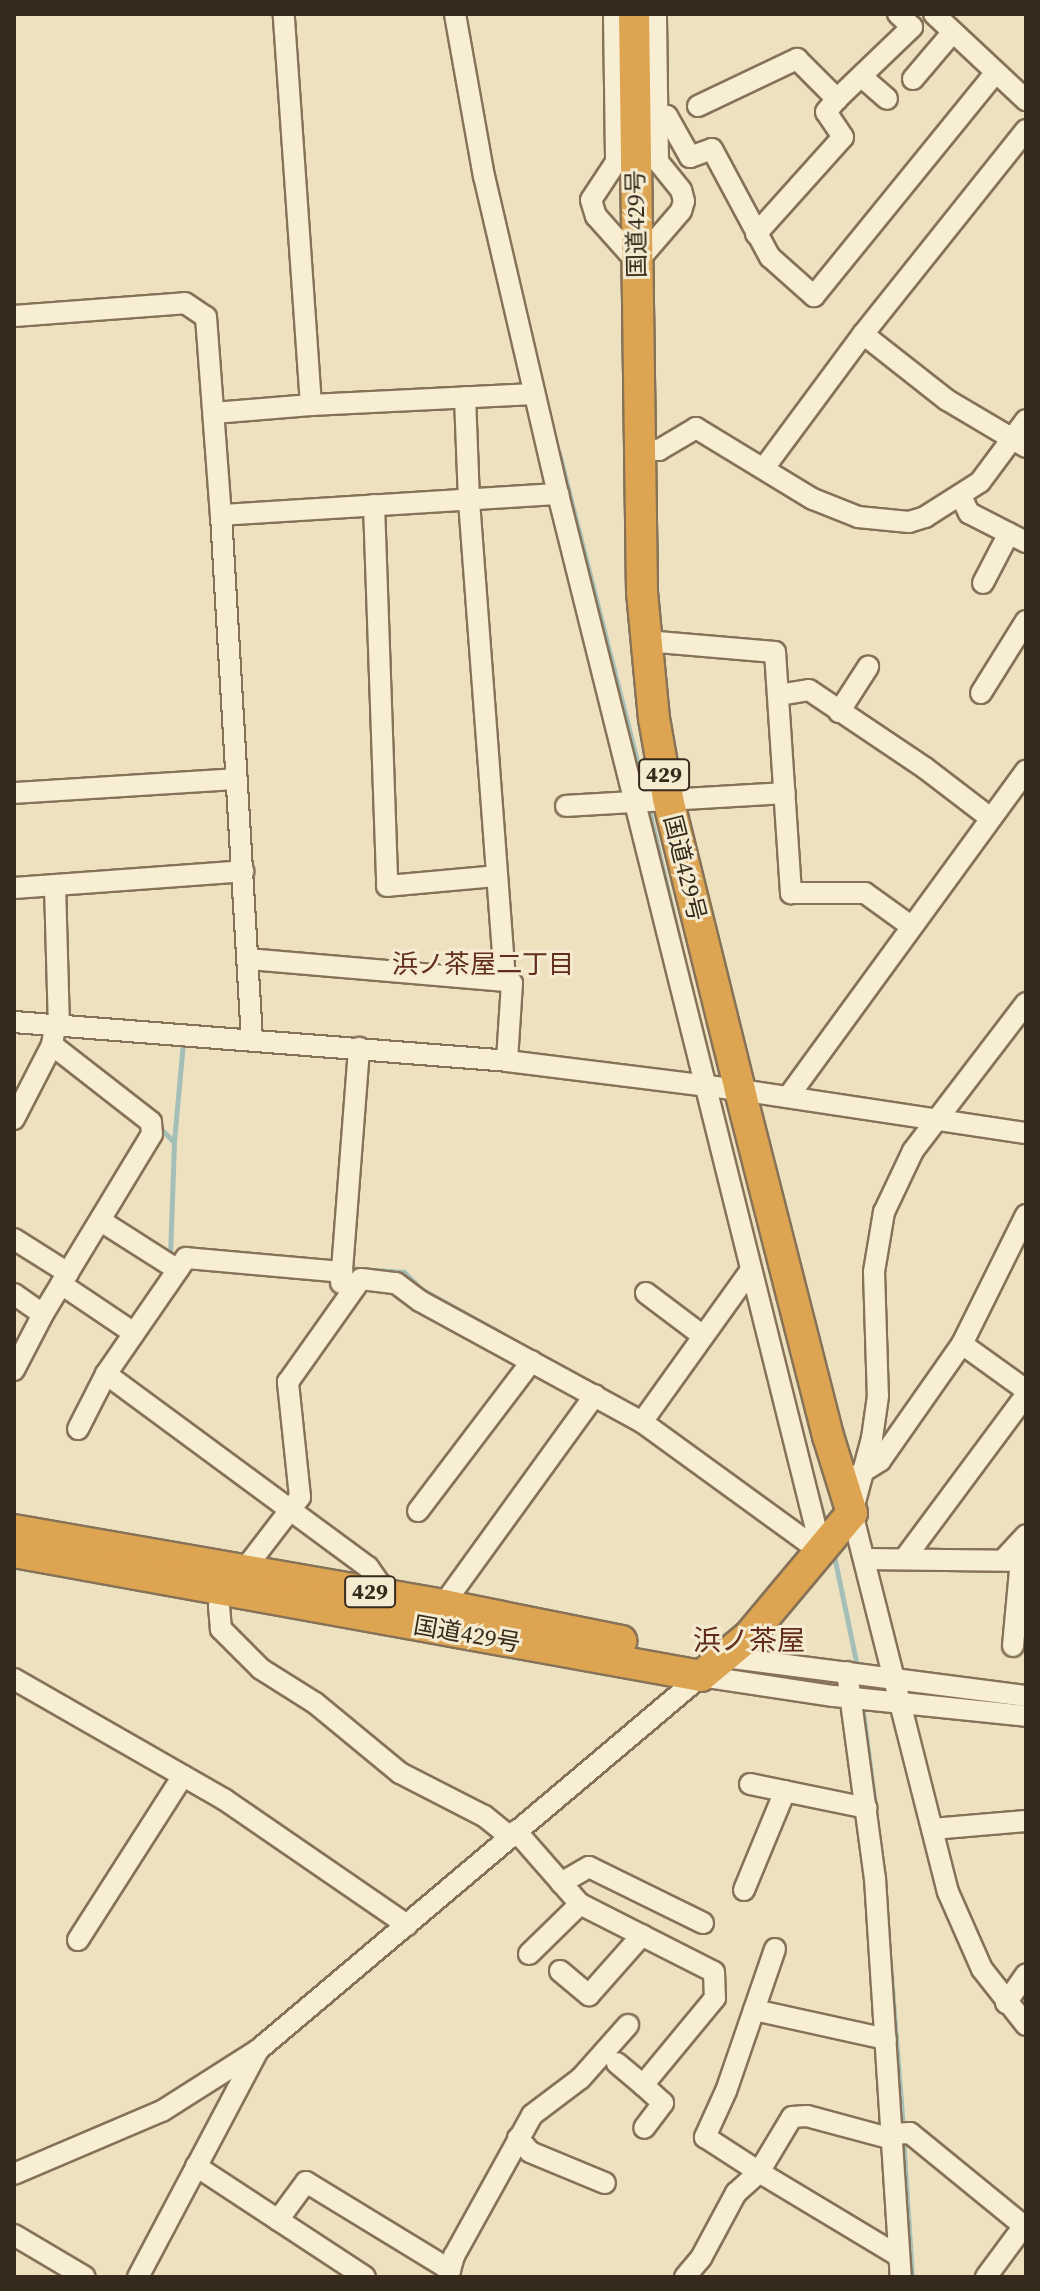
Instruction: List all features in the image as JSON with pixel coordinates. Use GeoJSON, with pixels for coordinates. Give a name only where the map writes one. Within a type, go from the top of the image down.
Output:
{"type":"FeatureCollection","features":[{"type":"Feature","properties":{"kind":"highway","name":"国道429号"},"geometry":{"type":"LineString","coordinates":[[634,14],[640,449],[646,641],[654,719],[649,799],[718,1087],[851,1472],[833,1538]]}},
{"type":"Feature","properties":{"kind":"highway","name":"国道429号"},"geometry":{"type":"LineString","coordinates":[[14,1530],[233,1580],[701,1676]]}},
{"type":"Feature","properties":{"kind":"highway"},"geometry":{"type":"LineString","coordinates":[[701,1676],[749,1636],[833,1538]]}},
{"type":"Feature","properties":{"kind":"highway","name":"国道429号"},"geometry":{"type":"LineString","coordinates":[[14,1552],[388,1596],[661,1649],[725,1657]]}},
{"type":"Feature","properties":{"kind":"street"},"geometry":{"type":"LineString","coordinates":[[284,14],[311,405]]}},
{"type":"Feature","properties":{"kind":"street"},"geometry":{"type":"LineString","coordinates":[[455,14],[484,176],[558,494],[649,799]]}},
{"type":"Feature","properties":{"kind":"street"},"geometry":{"type":"LineString","coordinates":[[614,14],[616,162],[591,200],[596,216],[637,262],[681,211],[684,201],[681,190],[658,162],[656,14]]}},
{"type":"Feature","properties":{"kind":"street"},"geometry":{"type":"LineString","coordinates":[[756,234],[843,137],[826,112],[912,27],[898,14]]}},
{"type":"Feature","properties":{"kind":"street"},"geometry":{"type":"LineString","coordinates":[[934,14],[1026,100]]}},
{"type":"Feature","properties":{"kind":"street"},"geometry":{"type":"LineString","coordinates":[[913,79],[952,33]]}},
{"type":"Feature","properties":{"kind":"street"},"geometry":{"type":"LineString","coordinates":[[698,106],[797,59],[837,99]]}},
{"type":"Feature","properties":{"kind":"street"},"geometry":{"type":"LineString","coordinates":[[657,118],[667,116],[690,157],[712,149],[770,257],[814,296],[995,73]]}},
{"type":"Feature","properties":{"kind":"street"},"geometry":{"type":"LineString","coordinates":[[862,77],[887,99]]}},
{"type":"Feature","properties":{"kind":"street"},"geometry":{"type":"LineString","coordinates":[[764,468],[863,334],[1026,130]]}},
{"type":"Feature","properties":{"kind":"street"},"geometry":{"type":"LineString","coordinates":[[596,216],[616,222],[635,212],[655,222],[681,211]]}},
{"type":"Feature","properties":{"kind":"street"},"geometry":{"type":"LineString","coordinates":[[14,316],[185,303],[206,317],[252,1040]]}},
{"type":"Feature","properties":{"kind":"street"},"geometry":{"type":"LineString","coordinates":[[863,334],[947,400],[1019,443]]}},
{"type":"Feature","properties":{"kind":"street"},"geometry":{"type":"LineString","coordinates":[[214,413],[534,394]]}},
{"type":"Feature","properties":{"kind":"street"},"geometry":{"type":"LineString","coordinates":[[465,397],[469,501],[505,981]]}},
{"type":"Feature","properties":{"kind":"street"},"geometry":{"type":"LineString","coordinates":[[640,449],[659,450],[696,428],[813,499],[858,517],[909,522],[925,517],[980,482],[1019,443],[1026,420]]}},
{"type":"Feature","properties":{"kind":"street"},"geometry":{"type":"LineString","coordinates":[[221,515],[558,494]]}},
{"type":"Feature","properties":{"kind":"street"},"geometry":{"type":"LineString","coordinates":[[961,496],[969,513],[1017,538],[983,583]]}},
{"type":"Feature","properties":{"kind":"street"},"geometry":{"type":"LineString","coordinates":[[374,505],[387,886],[497,876]]}},
{"type":"Feature","properties":{"kind":"street"},"geometry":{"type":"LineString","coordinates":[[981,693],[1026,621]]}},
{"type":"Feature","properties":{"kind":"street"},"geometry":{"type":"LineString","coordinates":[[646,641],[775,652],[791,893],[865,893],[911,926]]}},
{"type":"Feature","properties":{"kind":"street"},"geometry":{"type":"LineString","coordinates":[[839,712],[868,667]]}},
{"type":"Feature","properties":{"kind":"street"},"geometry":{"type":"LineString","coordinates":[[778,695],[809,690],[925,768],[989,817]]}},
{"type":"Feature","properties":{"kind":"street"},"geometry":{"type":"LineString","coordinates":[[788,1097],[989,817],[1026,771]]}},
{"type":"Feature","properties":{"kind":"street"},"geometry":{"type":"LineString","coordinates":[[14,793],[237,779]]}},
{"type":"Feature","properties":{"kind":"street"},"geometry":{"type":"LineString","coordinates":[[566,806],[785,793]]}},
{"type":"Feature","properties":{"kind":"street"},"geometry":{"type":"LineString","coordinates":[[14,888],[243,871]]}},
{"type":"Feature","properties":{"kind":"street"},"geometry":{"type":"LineString","coordinates":[[14,1119],[57,1026],[55,885]]}},
{"type":"Feature","properties":{"kind":"street"},"geometry":{"type":"LineString","coordinates":[[248,959],[512,983],[507,1061]]}},
{"type":"Feature","properties":{"kind":"street"},"geometry":{"type":"LineString","coordinates":[[851,1472],[878,1396],[874,1272],[884,1212],[913,1151],[1026,1003]]}},
{"type":"Feature","properties":{"kind":"street"},"geometry":{"type":"LineString","coordinates":[[14,1022],[507,1061],[718,1087],[1026,1133]]}},
{"type":"Feature","properties":{"kind":"street"},"geometry":{"type":"LineString","coordinates":[[14,1370],[43,1314],[152,1134],[151,1122],[57,1026]]}},
{"type":"Feature","properties":{"kind":"street"},"geometry":{"type":"LineString","coordinates":[[339,1310],[359,1048]]}},
{"type":"Feature","properties":{"kind":"street"},"geometry":{"type":"LineString","coordinates":[[718,1087],[751,1270],[833,1538]]}},
{"type":"Feature","properties":{"kind":"street"},"geometry":{"type":"LineString","coordinates":[[851,1472],[880,1461],[962,1344],[1026,1215]]}},
{"type":"Feature","properties":{"kind":"street"},"geometry":{"type":"LineString","coordinates":[[101,1221],[178,1270]]}},
{"type":"Feature","properties":{"kind":"street"},"geometry":{"type":"LineString","coordinates":[[14,1239],[134,1333]]}},
{"type":"Feature","properties":{"kind":"street"},"geometry":{"type":"LineString","coordinates":[[78,1429],[106,1374],[186,1258],[342,1269]]}},
{"type":"Feature","properties":{"kind":"street"},"geometry":{"type":"LineString","coordinates":[[645,1418],[751,1270]]}},
{"type":"Feature","properties":{"kind":"street"},"geometry":{"type":"LineString","coordinates":[[643,2085],[715,1998],[714,1972],[580,1904],[512,1834],[484,1816],[400,1773],[315,1703],[251,1660],[221,1629],[219,1606],[233,1580],[300,1497],[288,1382],[361,1279],[396,1283],[420,1301],[595,1395],[645,1418],[865,1559],[1017,1561]]}},
{"type":"Feature","properties":{"kind":"street"},"geometry":{"type":"LineString","coordinates":[[646,1293],[703,1336]]}},
{"type":"Feature","properties":{"kind":"street"},"geometry":{"type":"LineString","coordinates":[[14,1294],[43,1314]]}},
{"type":"Feature","properties":{"kind":"street"},"geometry":{"type":"LineString","coordinates":[[905,1558],[1026,1393],[962,1344]]}},
{"type":"Feature","properties":{"kind":"street"},"geometry":{"type":"LineString","coordinates":[[418,1511],[532,1361]]}},
{"type":"Feature","properties":{"kind":"street"},"geometry":{"type":"LineString","coordinates":[[106,1374],[292,1508],[368,1567],[388,1596]]}},
{"type":"Feature","properties":{"kind":"street"},"geometry":{"type":"LineString","coordinates":[[443,1605],[595,1395]]}},
{"type":"Feature","properties":{"kind":"street"},"geometry":{"type":"LineString","coordinates":[[1013,1646],[1017,1561],[1026,1535]]}},
{"type":"Feature","properties":{"kind":"street"},"geometry":{"type":"LineString","coordinates":[[865,1559],[932,1829],[959,1922],[982,1969],[1026,2025]]}},
{"type":"Feature","properties":{"kind":"street"},"geometry":{"type":"LineString","coordinates":[[725,1657],[1026,1696]]}},
{"type":"Feature","properties":{"kind":"street"},"geometry":{"type":"LineString","coordinates":[[854,1673],[886,2039],[898,2135],[900,2267]]}},
{"type":"Feature","properties":{"kind":"street"},"geometry":{"type":"LineString","coordinates":[[14,2174],[162,2111],[258,2050],[701,1676],[858,1698],[1026,1716]]}},
{"type":"Feature","properties":{"kind":"street"},"geometry":{"type":"LineString","coordinates":[[14,1679],[225,1800],[407,1925]]}},
{"type":"Feature","properties":{"kind":"street"},"geometry":{"type":"LineString","coordinates":[[78,1940],[183,1776]]}},
{"type":"Feature","properties":{"kind":"street"},"geometry":{"type":"LineString","coordinates":[[750,1784],[867,1808]]}},
{"type":"Feature","properties":{"kind":"street"},"geometry":{"type":"LineString","coordinates":[[744,1890],[785,1791]]}},
{"type":"Feature","properties":{"kind":"street"},"geometry":{"type":"LineString","coordinates":[[932,1829],[1026,1821]]}},
{"type":"Feature","properties":{"kind":"street"},"geometry":{"type":"LineString","coordinates":[[561,1883],[589,1867],[703,1923]]}},
{"type":"Feature","properties":{"kind":"street"},"geometry":{"type":"LineString","coordinates":[[529,1954],[580,1904]]}},
{"type":"Feature","properties":{"kind":"street"},"geometry":{"type":"LineString","coordinates":[[560,1971],[589,1995],[642,1935]]}},
{"type":"Feature","properties":{"kind":"street"},"geometry":{"type":"LineString","coordinates":[[775,1949],[705,2137],[900,2267]]}},
{"type":"Feature","properties":{"kind":"street"},"geometry":{"type":"LineString","coordinates":[[1006,2003],[1026,1974]]}},
{"type":"Feature","properties":{"kind":"street"},"geometry":{"type":"LineString","coordinates":[[754,2010],[886,2039]]}},
{"type":"Feature","properties":{"kind":"street"},"geometry":{"type":"LineString","coordinates":[[278,2220],[306,2182],[449,2274],[454,2256],[532,2115],[567,2091],[628,2025]]}},
{"type":"Feature","properties":{"kind":"street"},"geometry":{"type":"LineString","coordinates":[[138,2277],[258,2050]]}},
{"type":"Feature","properties":{"kind":"street"},"geometry":{"type":"LineString","coordinates":[[617,2063],[663,2103],[644,2128]]}},
{"type":"Feature","properties":{"kind":"street"},"geometry":{"type":"LineString","coordinates":[[685,2277],[701,2258],[736,2193],[759,2172],[792,2117],[807,2116],[898,2135],[1025,2224],[986,2277]]}},
{"type":"Feature","properties":{"kind":"street"},"geometry":{"type":"LineString","coordinates":[[518,2138],[530,2152],[605,2183]]}},
{"type":"Feature","properties":{"kind":"street"},"geometry":{"type":"LineString","coordinates":[[196,2166],[365,2277]]}},
{"type":"Feature","properties":{"kind":"street"},"geometry":{"type":"LineString","coordinates":[[14,2235],[85,2277]]}},
{"type":"Feature","properties":{"kind":"waterway"},"geometry":{"type":"LineString","coordinates":[[559,453],[646,796]]}},
{"type":"Feature","properties":{"kind":"waterway"},"geometry":{"type":"LineString","coordinates":[[648,806],[681,948]]}},
{"type":"Feature","properties":{"kind":"waterway"},"geometry":{"type":"LineString","coordinates":[[375,1041],[428,1045]]}},
{"type":"Feature","properties":{"kind":"waterway"},"geometry":{"type":"LineString","coordinates":[[174,1141],[183,1043]]}},
{"type":"Feature","properties":{"kind":"waterway"},"geometry":{"type":"LineString","coordinates":[[160,1128],[174,1142],[170,1254],[180,1255]]}},
{"type":"Feature","properties":{"kind":"waterway"},"geometry":{"type":"LineString","coordinates":[[345,1268],[404,1272],[421,1289],[504,1335]]}},
{"type":"Feature","properties":{"kind":"waterway"},"geometry":{"type":"LineString","coordinates":[[817,1493],[826,1526]]}},
{"type":"Feature","properties":{"kind":"waterway"},"geometry":{"type":"LineString","coordinates":[[833,1551],[858,1671]]}},
{"type":"Feature","properties":{"kind":"waterway"},"geometry":{"type":"LineString","coordinates":[[862,1704],[875,1805]]}},
{"type":"Feature","properties":{"kind":"waterway"},"geometry":{"type":"LineString","coordinates":[[890,1963],[903,2128]]}},
{"type":"Feature","properties":{"kind":"waterway"},"geometry":{"type":"LineString","coordinates":[[903,2138],[912,2277]]}},
{"type":"Feature","properties":{"kind":"district","name":"浜ノ茶屋二丁目"},"geometry":{"type":"Point","coordinates":[483,965]}},
{"type":"Feature","properties":{"kind":"district","name":"浜ノ茶屋"},"geometry":{"type":"Point","coordinates":[749,1640]}}]}
